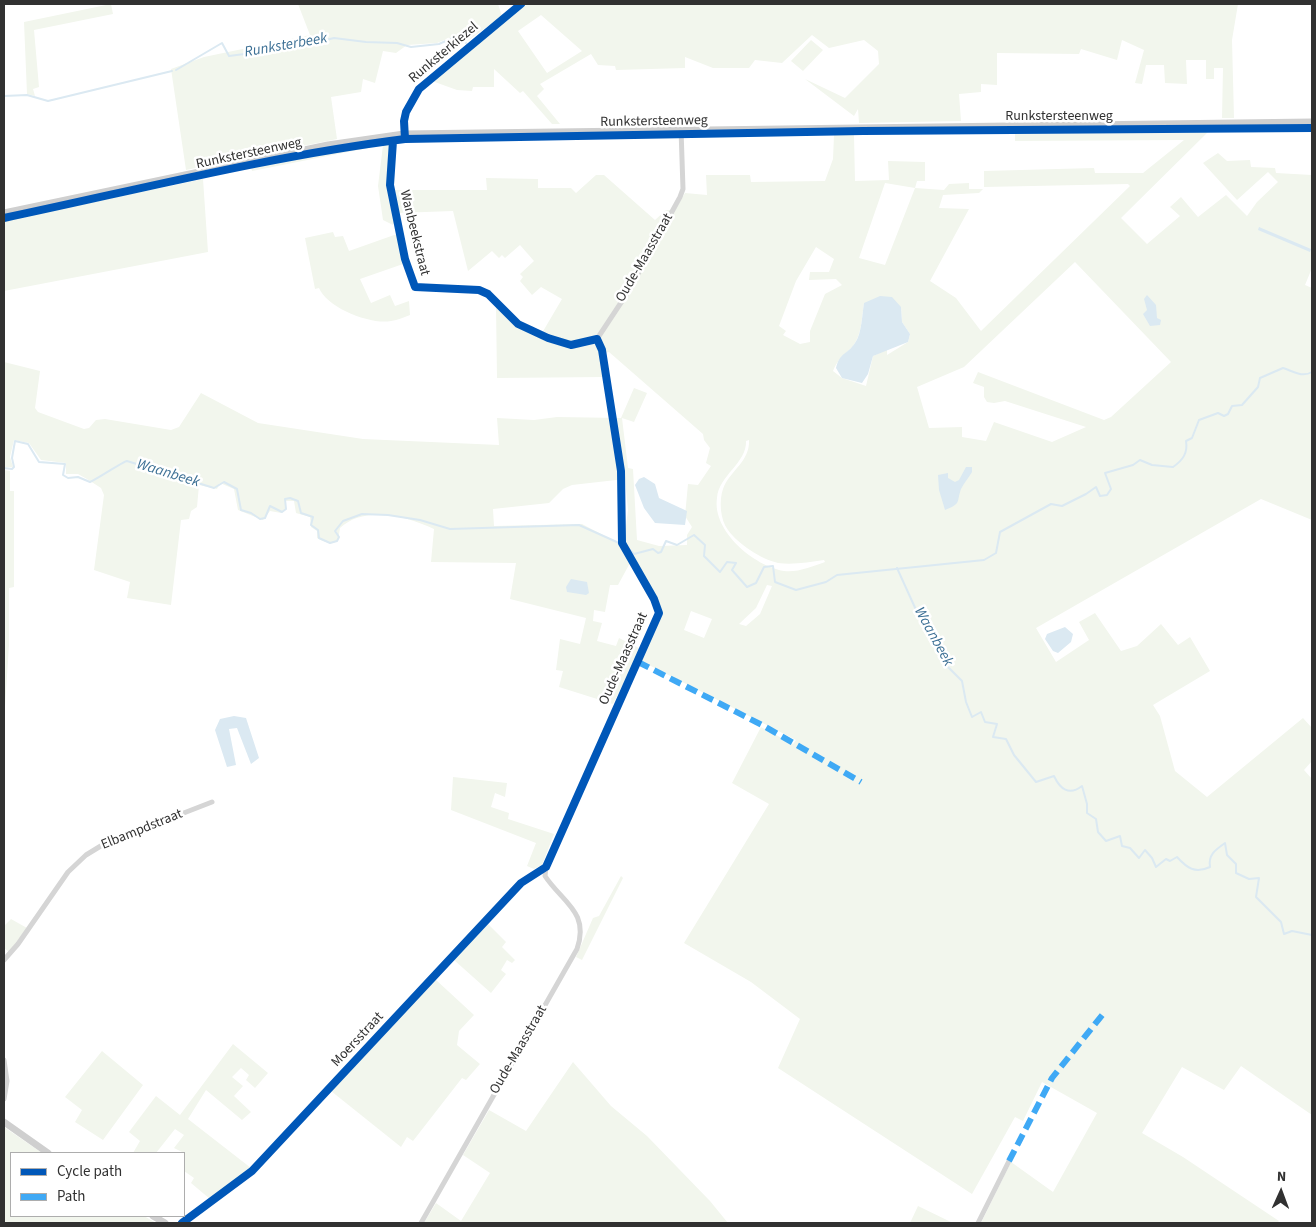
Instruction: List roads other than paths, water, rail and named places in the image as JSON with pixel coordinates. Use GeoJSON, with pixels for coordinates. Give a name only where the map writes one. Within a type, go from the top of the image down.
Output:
{"type":"FeatureCollection","features":[{"type":"Feature","properties":{"kind":"street","name":"Runksterkiezel"},"geometry":{"type":"LineString","coordinates":[[404,134],[406,112],[419,89],[522,4]]}},
{"type":"Feature","properties":{"kind":"street","name":"Runkstersteenweg"},"geometry":{"type":"LineString","coordinates":[[4,213],[328,145],[404,134],[1312,122]]}},
{"type":"Feature","properties":{"kind":"street","name":"Oude-Maasstraat"},"geometry":{"type":"LineString","coordinates":[[421,1223],[579,942],[579,925],[575,910],[545,876],[546,867],[659,613],[654,599],[622,544],[621,471],[602,350],[597,339],[628,292],[680,197],[683,189],[682,129]]}},
{"type":"Feature","properties":{"kind":"street","name":"Wanbeekstraat"},"geometry":{"type":"LineString","coordinates":[[393,135],[390,185],[405,259],[416,287],[479,290],[488,294],[518,324],[548,338],[570,345],[597,339]]}},
{"type":"Feature","properties":{"kind":"street","name":"Elbampdstraat"},"geometry":{"type":"LineString","coordinates":[[4,960],[18,944],[68,872],[86,855],[104,844],[212,802]]}},
{"type":"Feature","properties":{"kind":"street","name":"Moersstraat"},"geometry":{"type":"LineString","coordinates":[[182,1223],[252,1171],[521,883],[546,867]]}},
{"type":"Feature","properties":{"kind":"street"},"geometry":{"type":"LineString","coordinates":[[4,1060],[7,1080],[4,1099]]}},
{"type":"Feature","properties":{"kind":"street"},"geometry":{"type":"LineString","coordinates":[[4,1122],[47,1152]]}},
{"type":"Feature","properties":{"kind":"street"},"geometry":{"type":"LineString","coordinates":[[978,1223],[1009,1161]]}},
{"type":"Feature","properties":{"kind":"waterway","name":"Runksterbeek"},"geometry":{"type":"LineString","coordinates":[[176,70],[222,43],[229,56],[298,47],[334,38],[397,43],[411,47],[439,44],[457,36],[466,43]]}},
{"type":"Feature","properties":{"kind":"waterway","name":"Runksterbeek"},"geometry":{"type":"LineString","coordinates":[[4,96],[27,95],[48,101],[172,71]]}},
{"type":"Feature","properties":{"kind":"waterway"},"geometry":{"type":"LineString","coordinates":[[625,545],[634,554],[653,549],[658,553],[661,552],[666,541],[677,545],[694,535],[705,545],[704,556],[720,572],[727,562],[736,563],[732,570],[747,587],[756,583],[764,567],[773,566],[775,582],[796,590],[826,582],[837,575],[984,560],[996,553],[1000,532],[1051,504],[1062,506],[1096,487],[1100,496],[1107,495],[1111,489],[1105,473],[1133,465],[1140,460],[1152,465],[1173,467],[1184,456],[1186,441],[1192,438],[1199,420],[1218,413],[1224,416],[1228,414],[1232,406],[1242,405],[1258,387],[1260,378],[1283,368],[1301,374],[1312,372]]}},
{"type":"Feature","properties":{"kind":"waterway","name":"Waanbeek"},"geometry":{"type":"LineString","coordinates":[[4,468],[12,469],[14,467],[12,458],[15,441],[28,444],[39,462],[65,464],[63,475],[68,478],[78,477],[90,482],[127,461],[214,488],[224,482],[237,489],[241,510],[251,513],[260,519],[265,518],[270,506],[282,512],[286,509],[285,499],[290,498],[298,501],[301,513],[313,517],[311,525],[318,530],[319,538],[330,543],[337,541],[339,537],[335,531],[343,521],[362,514],[388,515],[420,520],[450,529],[579,525],[619,543]]}},
{"type":"Feature","properties":{"kind":"waterway","name":"Waanbeek"},"geometry":{"type":"LineString","coordinates":[[897,568],[917,612],[948,667],[962,681],[966,702],[972,717],[981,712],[985,722],[997,724],[993,737],[1006,739],[1014,755],[1036,782],[1054,776],[1065,790],[1069,791],[1082,786],[1087,804],[1087,813],[1096,819],[1098,832],[1106,841],[1120,836],[1122,846],[1130,848],[1139,858],[1145,850],[1152,858],[1156,867],[1166,859],[1170,861],[1177,857],[1192,869],[1205,869],[1210,867],[1210,859],[1213,853],[1225,843],[1227,855],[1236,864],[1236,873],[1249,879],[1259,878],[1256,897],[1281,922],[1284,934],[1292,931],[1312,935]]}}]}
